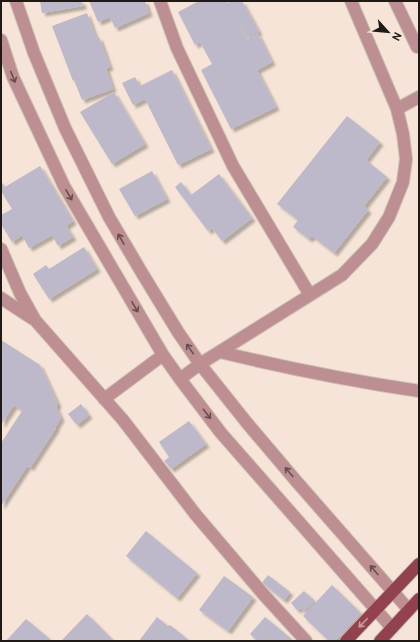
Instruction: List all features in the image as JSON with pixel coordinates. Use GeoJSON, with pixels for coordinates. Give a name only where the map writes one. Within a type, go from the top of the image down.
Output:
{"type":"FeatureCollection","features":[{"type":"Feature","properties":{"kind":"main road"},"geometry":{"type":"LineString","coordinates":[[346,641],[419,564]]}},
{"type":"Feature","properties":{"kind":"main road"},"geometry":{"type":"LineString","coordinates":[[380,641],[419,599]]}},
{"type":"Feature","properties":{"kind":"street"},"geometry":{"type":"LineString","coordinates":[[16,1],[34,53],[64,128],[109,217],[178,332],[200,364],[296,482],[409,610]]}},
{"type":"Feature","properties":{"kind":"street"},"geometry":{"type":"LineString","coordinates":[[160,1],[177,48],[234,166],[310,296]]}},
{"type":"Feature","properties":{"kind":"street"},"geometry":{"type":"LineString","coordinates":[[180,379],[200,364],[342,275],[372,244],[390,217],[403,182],[406,160],[403,134],[397,109],[351,1]]}},
{"type":"Feature","properties":{"kind":"street"},"geometry":{"type":"LineString","coordinates":[[395,1],[417,47]]}},
{"type":"Feature","properties":{"kind":"street"},"geometry":{"type":"LineString","coordinates":[[1,40],[13,77],[64,186],[163,355],[221,433],[392,628]]}},
{"type":"Feature","properties":{"kind":"street"},"geometry":{"type":"LineString","coordinates":[[397,109],[419,97]]}},
{"type":"Feature","properties":{"kind":"street"},"geometry":{"type":"LineString","coordinates":[[1,249],[20,293],[36,320],[123,420],[196,515],[264,595],[306,641]]}},
{"type":"Feature","properties":{"kind":"street"},"geometry":{"type":"LineString","coordinates":[[1,298],[36,320]]}},
{"type":"Feature","properties":{"kind":"street"},"geometry":{"type":"LineString","coordinates":[[220,352],[290,368],[372,384],[419,391]]}},
{"type":"Feature","properties":{"kind":"street"},"geometry":{"type":"LineString","coordinates":[[104,399],[163,355]]}},
{"type":"Feature","properties":{"kind":"building"},"geometry":{"type":"Polygon","coordinates":[[[40,1],[82,1],[83,6],[42,13],[40,1]]]}},
{"type":"Feature","properties":{"kind":"building"},"geometry":{"type":"Polygon","coordinates":[[[89,1],[145,1],[149,13],[115,28],[110,17],[98,22],[89,1]]]}},
{"type":"Feature","properties":{"kind":"building"},"geometry":{"type":"Polygon","coordinates":[[[199,1],[227,1],[228,3],[231,1],[242,1],[259,32],[247,38],[236,19],[246,40],[258,34],[272,62],[257,70],[276,107],[231,129],[201,70],[212,64],[200,42],[195,45],[178,12],[199,1]]]}},
{"type":"Feature","properties":{"kind":"building"},"geometry":{"type":"Polygon","coordinates":[[[87,13],[96,38],[99,37],[110,67],[106,68],[113,89],[82,100],[74,80],[73,81],[52,26],[87,13]]]}},
{"type":"Feature","properties":{"kind":"building"},"geometry":{"type":"Polygon","coordinates":[[[172,70],[211,149],[178,165],[145,99],[133,105],[122,83],[135,77],[140,86],[172,70]]]}},
{"type":"Feature","properties":{"kind":"building"},"geometry":{"type":"Polygon","coordinates":[[[114,92],[145,144],[112,164],[80,112],[114,92]]]}},
{"type":"Feature","properties":{"kind":"building"},"geometry":{"type":"Polygon","coordinates":[[[347,116],[380,142],[366,160],[387,177],[364,206],[368,210],[334,253],[312,236],[309,239],[293,227],[298,220],[277,204],[347,116]]]}},
{"type":"Feature","properties":{"kind":"building"},"geometry":{"type":"Polygon","coordinates":[[[40,166],[73,221],[66,226],[73,237],[58,246],[52,235],[29,248],[22,235],[12,242],[1,224],[1,215],[12,209],[1,191],[1,181],[5,187],[40,166]]]}},
{"type":"Feature","properties":{"kind":"building"},"geometry":{"type":"Polygon","coordinates":[[[152,171],[167,199],[135,216],[119,189],[152,171]]]}},
{"type":"Feature","properties":{"kind":"building"},"geometry":{"type":"Polygon","coordinates":[[[219,174],[252,218],[222,241],[212,228],[208,231],[175,187],[181,182],[191,195],[219,174]]]}},
{"type":"Feature","properties":{"kind":"building"},"geometry":{"type":"Polygon","coordinates":[[[84,247],[97,269],[49,299],[33,274],[46,265],[49,269],[84,247]]]}},
{"type":"Feature","properties":{"kind":"building"},"geometry":{"type":"Polygon","coordinates":[[[1,340],[40,365],[58,404],[56,407],[61,418],[30,468],[28,465],[1,506],[1,443],[22,411],[14,405],[1,425],[1,340]]]}},
{"type":"Feature","properties":{"kind":"building"},"geometry":{"type":"Polygon","coordinates":[[[81,404],[89,415],[77,425],[68,414],[81,404]]]}},
{"type":"Feature","properties":{"kind":"building"},"geometry":{"type":"Polygon","coordinates":[[[189,421],[206,444],[171,469],[164,461],[169,457],[159,442],[189,421]]]}},
{"type":"Feature","properties":{"kind":"building"},"geometry":{"type":"Polygon","coordinates":[[[146,531],[197,573],[177,598],[126,556],[146,531]]]}},
{"type":"Feature","properties":{"kind":"building"},"geometry":{"type":"Polygon","coordinates":[[[268,575],[290,592],[284,600],[262,583],[268,575]]]}},
{"type":"Feature","properties":{"kind":"building"},"geometry":{"type":"Polygon","coordinates":[[[224,576],[253,597],[228,631],[199,610],[224,576]]]}},
{"type":"Feature","properties":{"kind":"building"},"geometry":{"type":"Polygon","coordinates":[[[332,585],[361,613],[335,641],[329,641],[303,616],[332,585]]]}},
{"type":"Feature","properties":{"kind":"building"},"geometry":{"type":"Polygon","coordinates":[[[304,591],[315,601],[304,612],[300,608],[297,610],[291,603],[304,591]]]}},
{"type":"Feature","properties":{"kind":"building"},"geometry":{"type":"Polygon","coordinates":[[[87,614],[112,639],[109,641],[61,641],[87,614]]]}},
{"type":"Feature","properties":{"kind":"building"},"geometry":{"type":"Polygon","coordinates":[[[157,617],[168,626],[170,625],[190,641],[139,641],[157,617]]]}},
{"type":"Feature","properties":{"kind":"building"},"geometry":{"type":"Polygon","coordinates":[[[265,617],[294,641],[255,641],[256,640],[250,634],[265,617]]]}},
{"type":"Feature","properties":{"kind":"building"},"geometry":{"type":"Polygon","coordinates":[[[26,619],[50,639],[48,641],[6,641],[26,619]]]}}]}
